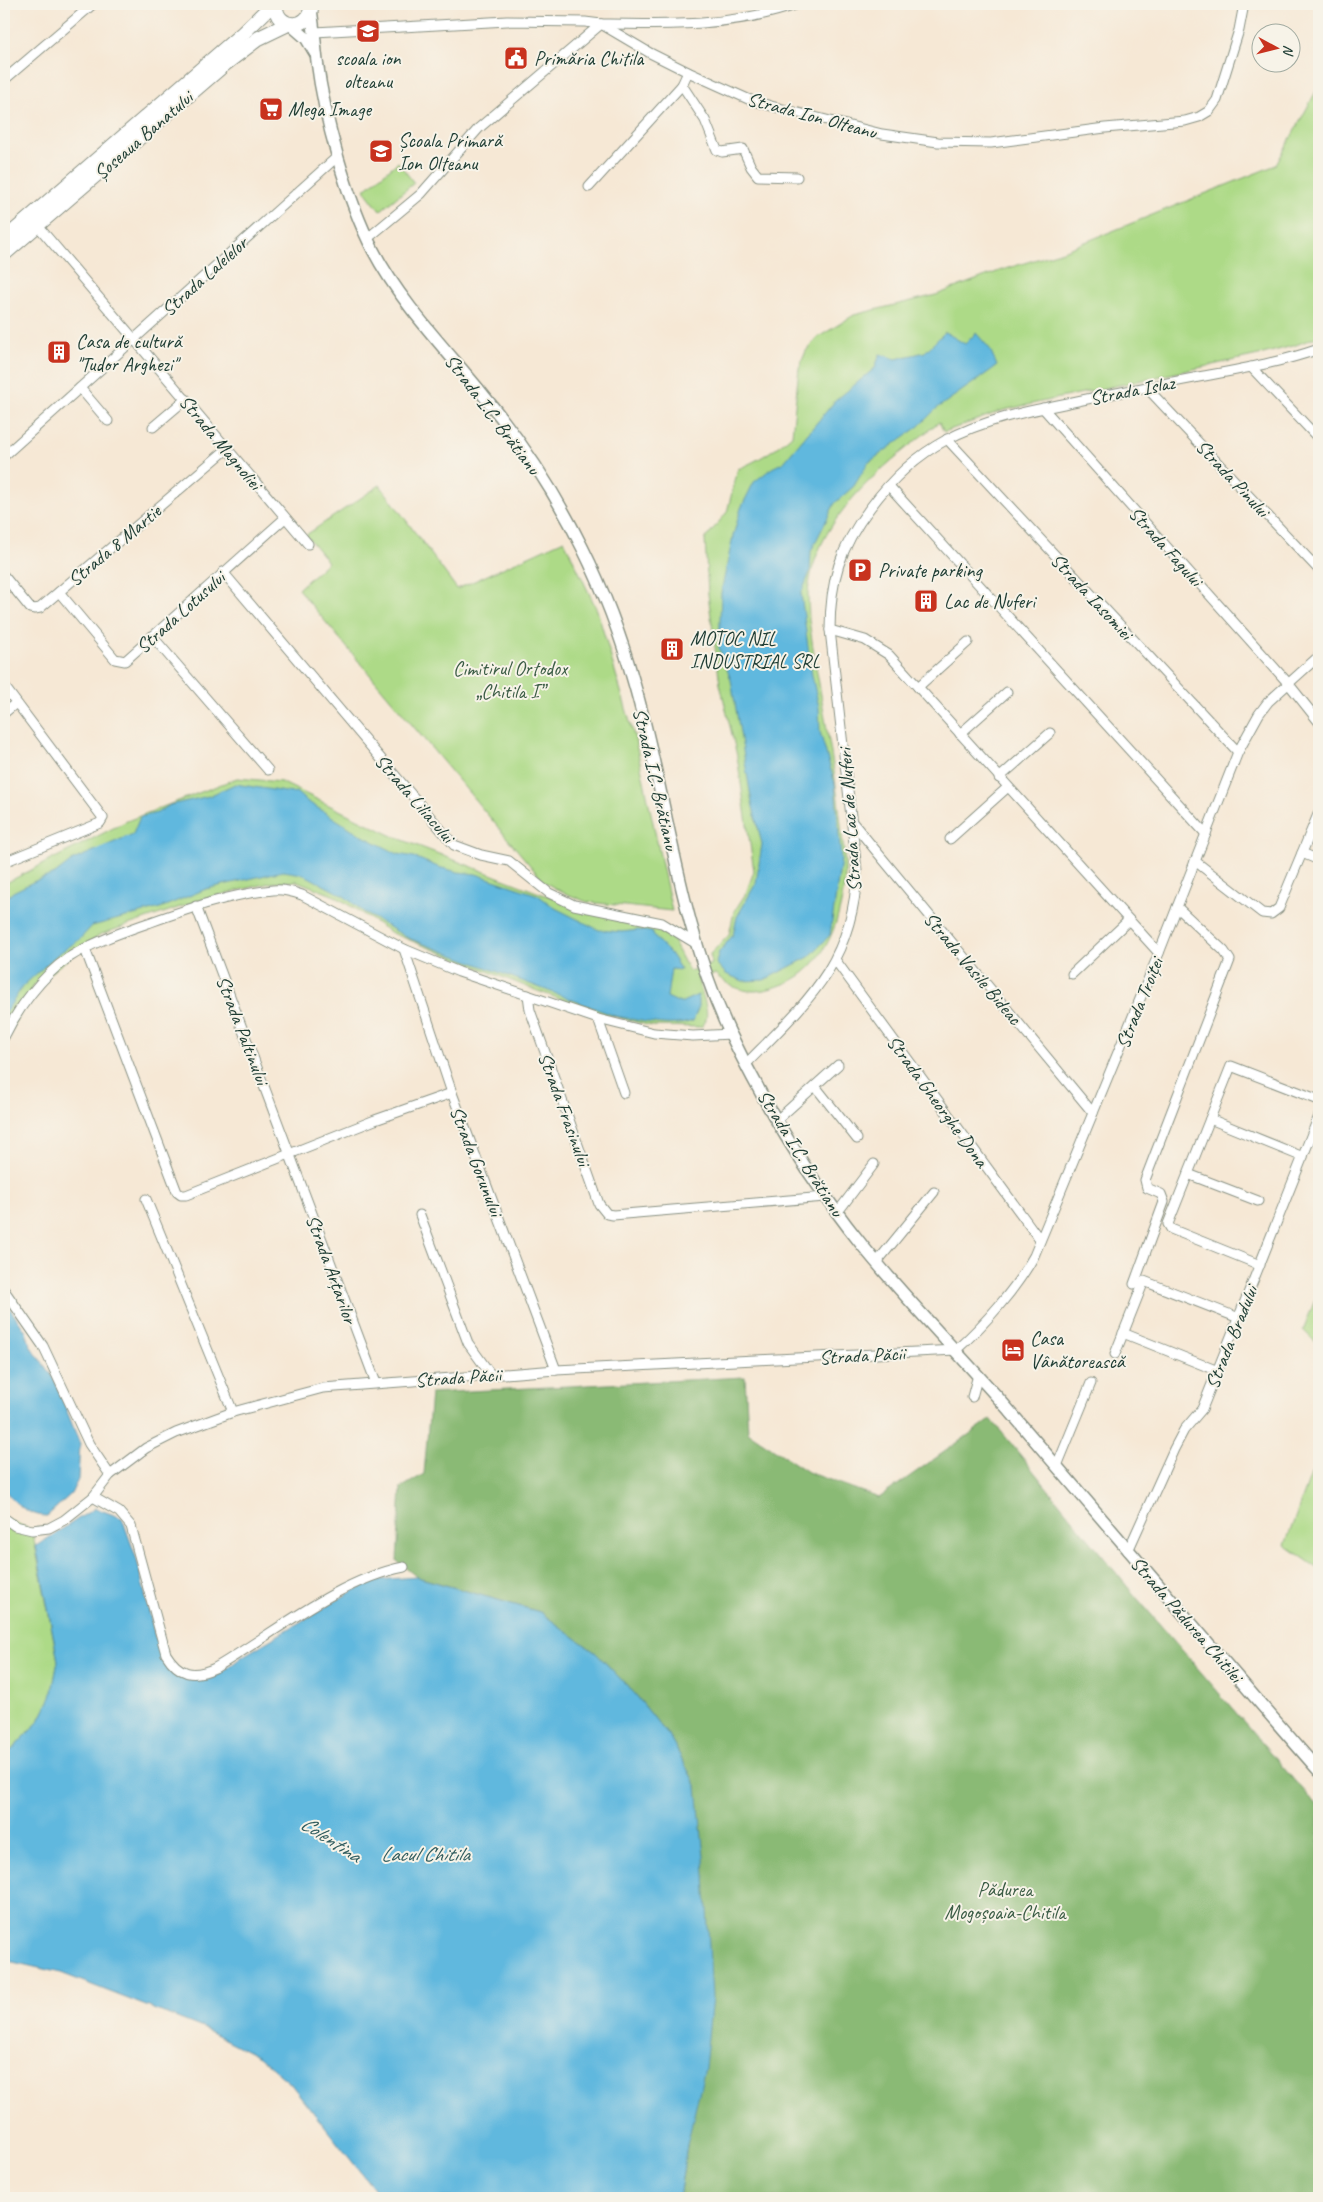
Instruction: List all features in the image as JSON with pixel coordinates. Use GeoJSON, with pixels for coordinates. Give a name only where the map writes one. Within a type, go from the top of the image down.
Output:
{"type":"FeatureCollection","features":[{"type":"Feature","properties":{"kind":"main road"},"geometry":{"type":"LineString","coordinates":[[274,4],[278,17],[290,25]]}},
{"type":"Feature","properties":{"kind":"main road","name":"Șoseaua Banatului"},"geometry":{"type":"LineString","coordinates":[[4,240],[243,34],[274,4]]}},
{"type":"Feature","properties":{"kind":"main road","name":"Șoseaua Banatului"},"geometry":{"type":"LineString","coordinates":[[4,254],[226,62],[259,38],[290,25],[302,23],[310,15],[311,7]]}},
{"type":"Feature","properties":{"kind":"main road","name":"Strada I.C. Brătianu"},"geometry":{"type":"LineString","coordinates":[[311,7],[316,57],[324,101],[338,156],[374,252],[413,310],[484,395],[521,446],[578,537],[597,576],[616,626],[635,686],[695,943],[731,1034],[746,1064],[777,1120],[837,1213],[876,1262],[1057,1466]]}},
{"type":"Feature","properties":{"kind":"main road","name":"Strada I.C. Brătianu"},"geometry":{"type":"LineString","coordinates":[[290,25],[310,43],[316,57]]}},
{"type":"Feature","properties":{"kind":"main road","name":"Strada Pădurea Chitilei"},"geometry":{"type":"LineString","coordinates":[[1057,1466],[1319,1770]]}},
{"type":"Feature","properties":{"kind":"street"},"geometry":{"type":"LineString","coordinates":[[4,80],[93,4]]}},
{"type":"Feature","properties":{"kind":"street"},"geometry":{"type":"LineString","coordinates":[[368,238],[421,194],[479,128],[601,24],[717,23],[771,12],[798,4]]}},
{"type":"Feature","properties":{"kind":"street","name":"Strada Ion Olteanu"},"geometry":{"type":"LineString","coordinates":[[315,32],[516,21],[572,20],[601,24],[688,72],[748,99],[882,134],[938,142],[991,143],[1105,128],[1185,121],[1199,117],[1209,111],[1217,100],[1239,30],[1244,4]]}},
{"type":"Feature","properties":{"kind":"street"},"geometry":{"type":"LineString","coordinates":[[632,42],[634,25]]}},
{"type":"Feature","properties":{"kind":"street"},"geometry":{"type":"LineString","coordinates":[[589,187],[682,85],[688,72]]}},
{"type":"Feature","properties":{"kind":"street"},"geometry":{"type":"LineString","coordinates":[[682,85],[705,120],[717,150],[722,152],[743,148],[751,167],[758,176],[797,177]]}},
{"type":"Feature","properties":{"kind":"street","name":"Strada Lalelelor"},"geometry":{"type":"LineString","coordinates":[[4,456],[338,156]]}},
{"type":"Feature","properties":{"kind":"street","name":"Strada Magnoliei"},"geometry":{"type":"LineString","coordinates":[[38,226],[308,544]]}},
{"type":"Feature","properties":{"kind":"street","name":"Strada Islaz"},"geometry":{"type":"LineString","coordinates":[[947,439],[982,426],[1043,408],[1251,367],[1319,349]]}},
{"type":"Feature","properties":{"kind":"street"},"geometry":{"type":"LineString","coordinates":[[1251,367],[1319,439]]}},
{"type":"Feature","properties":{"kind":"street","name":"Strada Pinului"},"geometry":{"type":"LineString","coordinates":[[1146,387],[1319,570]]}},
{"type":"Feature","properties":{"kind":"street"},"geometry":{"type":"LineString","coordinates":[[80,388],[108,422]]}},
{"type":"Feature","properties":{"kind":"street"},"geometry":{"type":"LineString","coordinates":[[153,428],[186,399]]}},
{"type":"Feature","properties":{"kind":"street","name":"Strada Fagului"},"geometry":{"type":"LineString","coordinates":[[1043,408],[1288,684],[1319,722]]}},
{"type":"Feature","properties":{"kind":"street","name":"Strada Lac de Nuferi"},"geometry":{"type":"LineString","coordinates":[[746,1064],[799,1009],[836,961],[854,906],[857,870],[830,630],[830,604],[840,559],[860,521],[889,486],[920,458],[947,439]]}},
{"type":"Feature","properties":{"kind":"street","name":"Strada Iasomiei"},"geometry":{"type":"LineString","coordinates":[[947,439],[1238,752]]}},
{"type":"Feature","properties":{"kind":"street","name":"Strada 8 Martie"},"geometry":{"type":"LineString","coordinates":[[4,576],[33,609],[40,608],[227,449]]}},
{"type":"Feature","properties":{"kind":"street"},"geometry":{"type":"LineString","coordinates":[[889,486],[1206,834]]}},
{"type":"Feature","properties":{"kind":"street","name":"Strada Lotusului"},"geometry":{"type":"LineString","coordinates":[[59,592],[118,661],[122,662],[128,659],[285,518]]}},
{"type":"Feature","properties":{"kind":"street","name":"Strada Liliacului"},"geometry":{"type":"LineString","coordinates":[[224,572],[454,845],[481,855],[510,861],[549,892],[574,905],[662,923],[695,943]]}},
{"type":"Feature","properties":{"kind":"street"},"geometry":{"type":"LineString","coordinates":[[830,630],[865,640],[883,650],[1160,953]]}},
{"type":"Feature","properties":{"kind":"street"},"geometry":{"type":"LineString","coordinates":[[152,636],[268,770]]}},
{"type":"Feature","properties":{"kind":"street"},"geometry":{"type":"LineString","coordinates":[[918,687],[968,642]]}},
{"type":"Feature","properties":{"kind":"street","name":"Strada Troiței"},"geometry":{"type":"LineString","coordinates":[[956,1350],[969,1338],[1022,1275],[1040,1240],[1160,953],[1238,752],[1259,714],[1268,702],[1319,656]]}},
{"type":"Feature","properties":{"kind":"street"},"geometry":{"type":"LineString","coordinates":[[4,686],[103,818],[100,823],[4,862]]}},
{"type":"Feature","properties":{"kind":"street"},"geometry":{"type":"LineString","coordinates":[[960,734],[1007,692]]}},
{"type":"Feature","properties":{"kind":"street"},"geometry":{"type":"LineString","coordinates":[[4,713],[16,702]]}},
{"type":"Feature","properties":{"kind":"street"},"geometry":{"type":"LineString","coordinates":[[999,778],[1050,733]]}},
{"type":"Feature","properties":{"kind":"street"},"geometry":{"type":"LineString","coordinates":[[950,839],[1008,787]]}},
{"type":"Feature","properties":{"kind":"street"},"geometry":{"type":"LineString","coordinates":[[1195,861],[1262,913],[1272,914],[1279,908],[1319,812]]}},
{"type":"Feature","properties":{"kind":"street","name":"Strada Vasile Bideac"},"geometry":{"type":"LineString","coordinates":[[852,822],[1094,1113]]}},
{"type":"Feature","properties":{"kind":"street"},"geometry":{"type":"LineString","coordinates":[[1302,853],[1319,860]]}},
{"type":"Feature","properties":{"kind":"street"},"geometry":{"type":"LineString","coordinates":[[4,1037],[30,996],[60,965],[84,949],[108,937],[196,906],[273,890],[287,890],[302,895],[404,949],[459,972],[598,1019],[654,1033],[693,1036],[731,1034]]}},
{"type":"Feature","properties":{"kind":"street","name":"Strada Paltinului"},"geometry":{"type":"LineString","coordinates":[[196,906],[290,1153]]}},
{"type":"Feature","properties":{"kind":"street"},"geometry":{"type":"LineString","coordinates":[[1134,1284],[1164,1202],[1161,1194],[1147,1188],[1144,1180],[1230,960],[1224,951],[1177,907]]}},
{"type":"Feature","properties":{"kind":"street"},"geometry":{"type":"LineString","coordinates":[[1072,974],[1129,920]]}},
{"type":"Feature","properties":{"kind":"street"},"geometry":{"type":"LineString","coordinates":[[84,949],[177,1192],[181,1195],[186,1195],[290,1153],[452,1093]]}},
{"type":"Feature","properties":{"kind":"street","name":"Strada Gorunului"},"geometry":{"type":"LineString","coordinates":[[404,949],[452,1093],[556,1370]]}},
{"type":"Feature","properties":{"kind":"street","name":"Strada Gheorghe Dona"},"geometry":{"type":"LineString","coordinates":[[836,961],[1040,1240]]}},
{"type":"Feature","properties":{"kind":"street","name":"Strada Frasinului"},"geometry":{"type":"LineString","coordinates":[[528,995],[530,1010],[599,1204],[607,1214],[825,1197]]}},
{"type":"Feature","properties":{"kind":"street"},"geometry":{"type":"LineString","coordinates":[[598,1019],[624,1094]]}},
{"type":"Feature","properties":{"kind":"street"},"geometry":{"type":"LineString","coordinates":[[777,1120],[838,1065]]}},
{"type":"Feature","properties":{"kind":"street"},"geometry":{"type":"LineString","coordinates":[[1260,1265],[1169,1227],[1168,1224],[1231,1066],[1319,1100]]}},
{"type":"Feature","properties":{"kind":"street"},"geometry":{"type":"LineString","coordinates":[[815,1086],[858,1138]]}},
{"type":"Feature","properties":{"kind":"street","name":"Strada Bradului"},"geometry":{"type":"LineString","coordinates":[[1128,1550],[1174,1449],[1184,1430],[1202,1409],[1319,1116]]}},
{"type":"Feature","properties":{"kind":"street"},"geometry":{"type":"LineString","coordinates":[[1210,1119],[1303,1157]]}},
{"type":"Feature","properties":{"kind":"street","name":"Strada Arțarilor"},"geometry":{"type":"LineString","coordinates":[[290,1153],[376,1383]]}},
{"type":"Feature","properties":{"kind":"street"},"geometry":{"type":"LineString","coordinates":[[837,1213],[874,1164]]}},
{"type":"Feature","properties":{"kind":"street"},"geometry":{"type":"LineString","coordinates":[[1188,1174],[1258,1201]]}},
{"type":"Feature","properties":{"kind":"street"},"geometry":{"type":"LineString","coordinates":[[876,1262],[934,1192]]}},
{"type":"Feature","properties":{"kind":"street"},"geometry":{"type":"LineString","coordinates":[[146,1199],[233,1412]]}},
{"type":"Feature","properties":{"kind":"street"},"geometry":{"type":"LineString","coordinates":[[420,1215],[468,1342],[491,1375]]}},
{"type":"Feature","properties":{"kind":"street"},"geometry":{"type":"LineString","coordinates":[[1115,1354],[1144,1281],[1239,1318]]}},
{"type":"Feature","properties":{"kind":"street"},"geometry":{"type":"LineString","coordinates":[[4,1290],[43,1346],[88,1444],[110,1475]]}},
{"type":"Feature","properties":{"kind":"street"},"geometry":{"type":"LineString","coordinates":[[1124,1333],[1218,1371]]}},
{"type":"Feature","properties":{"kind":"street","name":"Strada Păcii"},"geometry":{"type":"LineString","coordinates":[[4,1518],[15,1526],[32,1530],[49,1528],[64,1520],[93,1497],[110,1475],[146,1448],[168,1437],[233,1412],[323,1388],[556,1370],[956,1350]]}},
{"type":"Feature","properties":{"kind":"street"},"geometry":{"type":"LineString","coordinates":[[972,1397],[978,1375]]}},
{"type":"Feature","properties":{"kind":"street"},"geometry":{"type":"LineString","coordinates":[[1057,1466],[1091,1383]]}},
{"type":"Feature","properties":{"kind":"street"},"geometry":{"type":"LineString","coordinates":[[93,1497],[119,1512],[131,1526],[166,1654],[176,1668],[185,1672],[194,1673],[210,1670],[246,1650],[340,1590],[386,1570],[404,1567]]}},
{"type":"Feature","properties":{"kind":"green space"},"geometry":{"type":"Polygon","coordinates":[[[1319,86],[1319,336],[1296,345],[1263,354],[1004,410],[944,432],[939,422],[875,475],[838,517],[824,540],[813,565],[808,593],[809,620],[838,799],[845,875],[840,907],[830,939],[811,966],[799,976],[774,988],[747,991],[731,986],[715,974],[698,980],[707,1011],[705,1023],[701,1027],[652,1026],[598,1013],[392,933],[335,896],[297,881],[270,883],[207,898],[99,935],[33,986],[4,1044],[4,884],[127,821],[237,778],[281,782],[395,837],[542,894],[667,929],[689,971],[712,964],[710,954],[729,935],[734,912],[746,893],[754,871],[737,756],[720,684],[708,594],[705,539],[727,512],[738,469],[766,454],[792,435],[799,368],[806,351],[817,338],[854,315],[936,295],[1002,270],[1063,251],[1276,165],[1319,86]]]}},
{"type":"Feature","properties":{"kind":"green space"},"geometry":{"type":"Polygon","coordinates":[[[398,162],[414,183],[380,211],[364,190],[398,162]]]}},
{"type":"Feature","properties":{"kind":"green space","name":"Cimitirul Ortodox „Chitila I”"},"geometry":{"type":"Polygon","coordinates":[[[380,485],[457,589],[564,540],[597,610],[635,739],[672,911],[587,902],[544,882],[298,589],[328,562],[306,535],[380,485]]]}},
{"type":"Feature","properties":{"kind":"green space"},"geometry":{"type":"Polygon","coordinates":[[[1319,1290],[1319,1345],[1303,1330],[1319,1290]]]}},
{"type":"Feature","properties":{"kind":"green space","name":"Pădurea Mogoșoaia-Chitila"},"geometry":{"type":"Polygon","coordinates":[[[745,1377],[748,1432],[808,1472],[879,1498],[991,1419],[1131,1591],[1319,1809],[1319,2198],[679,2198],[687,2145],[697,1787],[671,1739],[635,1694],[596,1653],[540,1612],[417,1577],[397,1561],[401,1488],[424,1474],[431,1393],[745,1377]]]}},
{"type":"Feature","properties":{"kind":"green space"},"geometry":{"type":"Polygon","coordinates":[[[1319,1453],[1319,1569],[1285,1545],[1319,1453]]]}},
{"type":"Feature","properties":{"kind":"green space"},"geometry":{"type":"Polygon","coordinates":[[[4,1518],[32,1530],[58,1661],[51,1698],[39,1721],[12,1750],[4,1752],[4,1518]]]}},
{"type":"Feature","properties":{"kind":"water"},"geometry":{"type":"Polygon","coordinates":[[[945,332],[965,344],[976,333],[990,349],[997,366],[936,409],[919,426],[868,463],[854,486],[835,503],[811,551],[810,572],[801,594],[812,676],[819,707],[820,732],[835,784],[841,860],[830,935],[809,957],[764,980],[743,981],[726,974],[716,963],[719,952],[733,935],[737,917],[756,883],[762,844],[752,803],[731,680],[719,648],[721,593],[741,508],[754,482],[772,468],[784,462],[835,401],[875,368],[880,354],[896,359],[925,352],[945,332]]]}},
{"type":"Feature","properties":{"kind":"water"},"geometry":{"type":"Polygon","coordinates":[[[235,784],[292,793],[296,792],[305,800],[363,836],[398,854],[414,857],[438,867],[476,874],[538,895],[555,908],[599,930],[622,932],[639,930],[652,932],[670,953],[681,970],[671,969],[667,997],[680,1003],[698,995],[698,1009],[693,1021],[664,1024],[615,1016],[408,938],[365,913],[344,896],[303,874],[283,871],[206,889],[160,908],[92,926],[79,940],[58,954],[23,986],[4,1015],[4,900],[13,892],[55,874],[73,860],[133,834],[140,817],[157,813],[170,805],[209,796],[235,784]]]}},
{"type":"Feature","properties":{"kind":"water"},"geometry":{"type":"Polygon","coordinates":[[[4,1300],[26,1332],[31,1347],[54,1379],[80,1444],[78,1479],[71,1494],[47,1516],[34,1514],[22,1508],[4,1489],[4,1300]]]}},
{"type":"Feature","properties":{"kind":"water","name":"Lacul Chitila"},"geometry":{"type":"Polygon","coordinates":[[[95,1508],[122,1518],[137,1560],[156,1641],[164,1659],[177,1677],[191,1680],[208,1680],[221,1673],[243,1656],[349,1593],[376,1580],[417,1577],[540,1612],[596,1653],[635,1694],[671,1739],[697,1787],[704,1857],[712,1997],[705,2068],[687,2145],[679,2198],[381,2198],[290,2083],[259,2057],[203,2028],[61,1973],[4,1960],[4,1752],[12,1750],[39,1721],[51,1697],[58,1661],[36,1546],[95,1508]]]}},
{"type":"Feature","properties":{"kind":"place","name":"scoala ion olteanu"},"geometry":{"type":"Point","coordinates":[368,31]}},
{"type":"Feature","properties":{"kind":"place","name":"Primăria Chitila"},"geometry":{"type":"Point","coordinates":[516,58]}},
{"type":"Feature","properties":{"kind":"place","name":"Mega Image"},"geometry":{"type":"Point","coordinates":[271,109]}},
{"type":"Feature","properties":{"kind":"place","name":"Școala Primară Ion Olteanu"},"geometry":{"type":"Point","coordinates":[381,151]}},
{"type":"Feature","properties":{"kind":"place","name":"Casa de cultură \"Tudor Arghezi\""},"geometry":{"type":"Point","coordinates":[59,352]}},
{"type":"Feature","properties":{"kind":"place","name":"Private parking"},"geometry":{"type":"Point","coordinates":[860,570]}},
{"type":"Feature","properties":{"kind":"place","name":"Lac de Nuferi"},"geometry":{"type":"Point","coordinates":[926,601]}},
{"type":"Feature","properties":{"kind":"place","name":"MOTOC NIL INDUSTRIAL SRL"},"geometry":{"type":"Point","coordinates":[672,649]}},
{"type":"Feature","properties":{"kind":"place","name":"Casa Vânătorească"},"geometry":{"type":"Point","coordinates":[1013,1350]}},
{"type":"Feature","properties":{"kind":"water label","name":"Colentina"},"geometry":{"type":"Point","coordinates":[331,1839]}}]}
